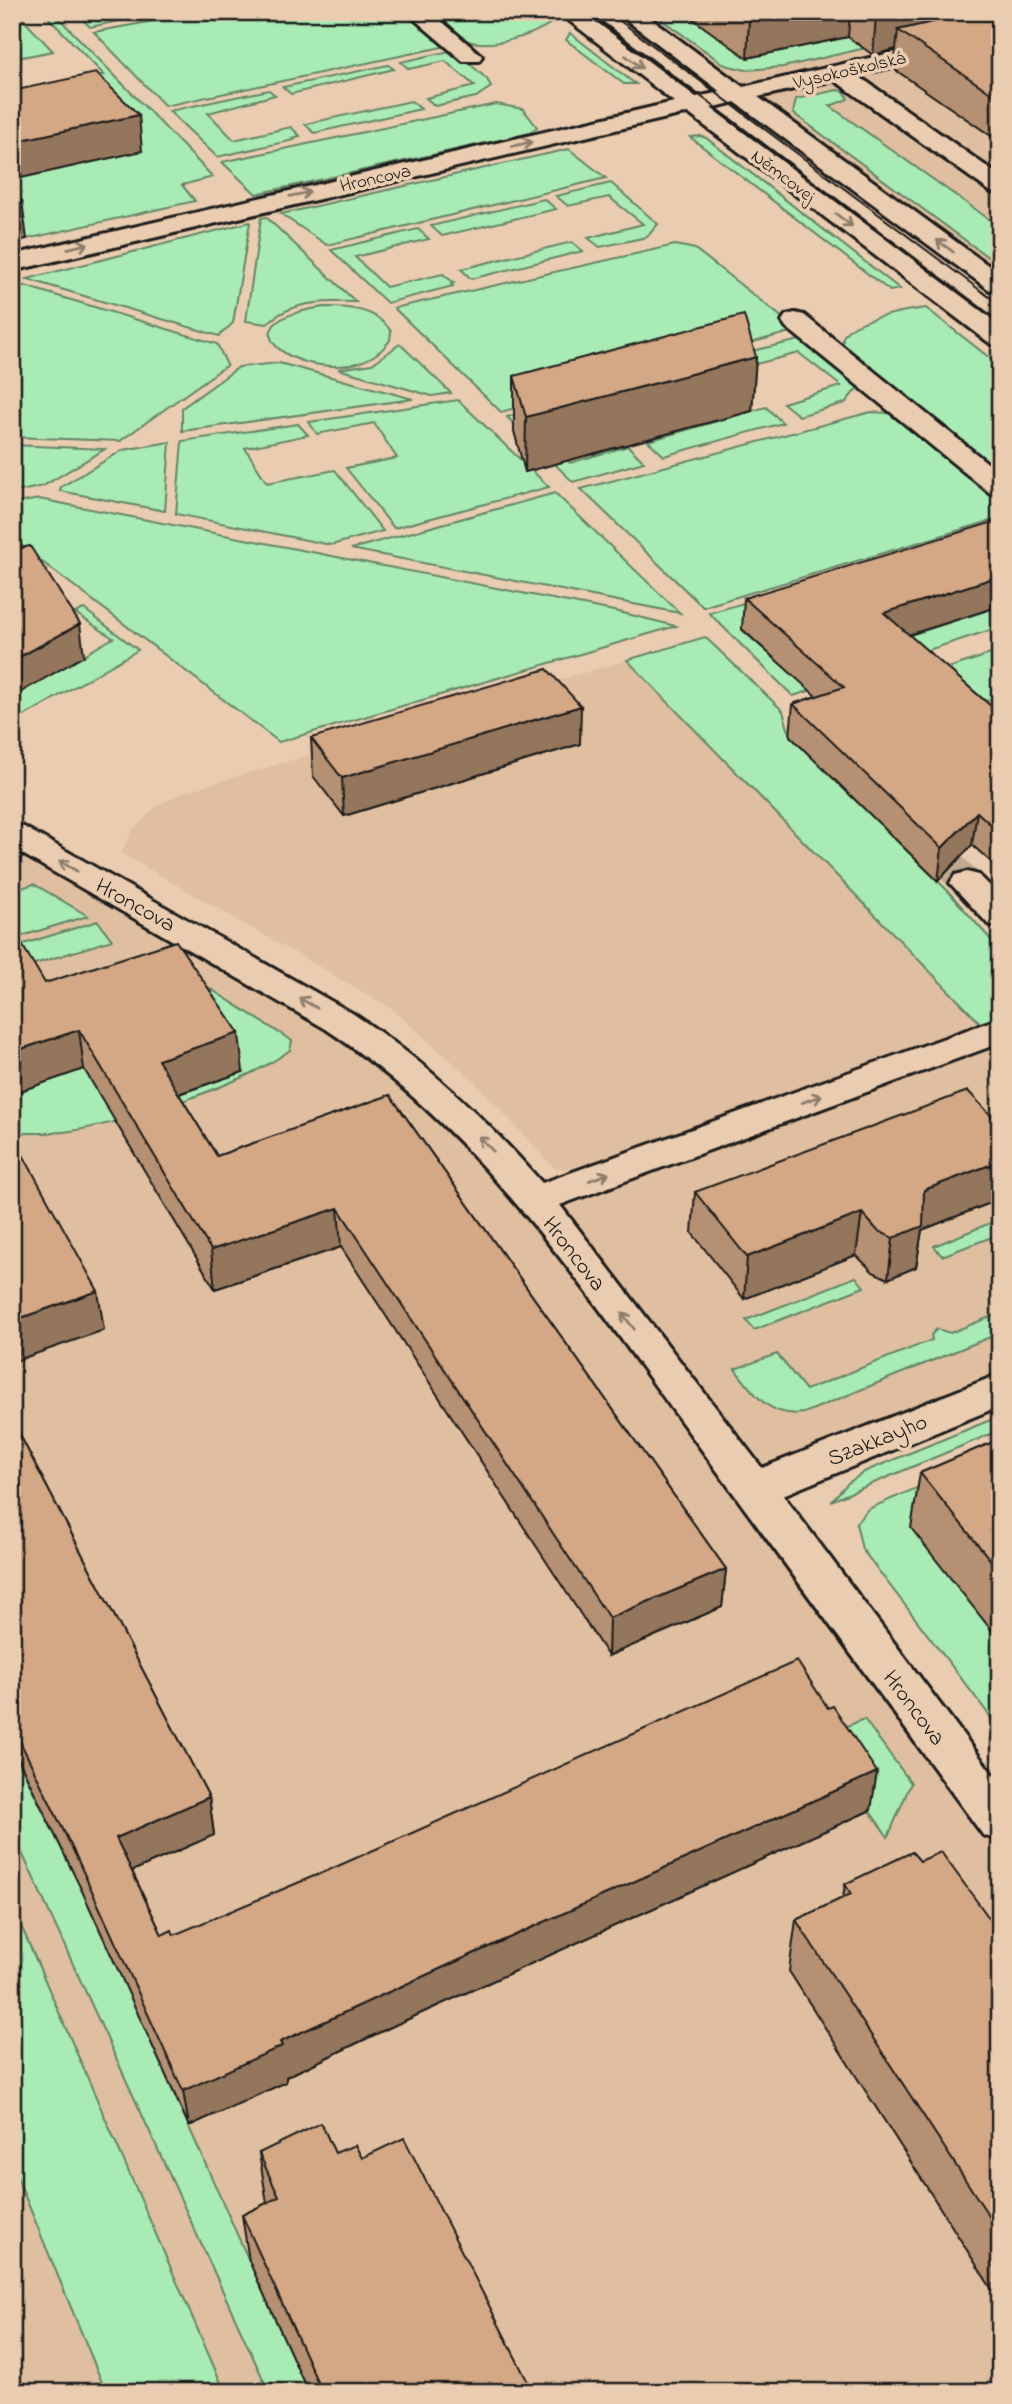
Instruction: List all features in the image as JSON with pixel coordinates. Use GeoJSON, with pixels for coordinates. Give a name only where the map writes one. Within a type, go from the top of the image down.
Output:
{"type":"FeatureCollection","features":[{"type":"Feature","properties":{"kind":"street"},"geometry":{"type":"LineString","coordinates":[[416,12],[471,56]]}},
{"type":"Feature","properties":{"kind":"street","name":"Němcovej"},"geometry":{"type":"LineString","coordinates":[[569,12],[1000,338]]}},
{"type":"Feature","properties":{"kind":"street","name":"Němcovej"},"geometry":{"type":"LineString","coordinates":[[627,12],[1000,286]]}},
{"type":"Feature","properties":{"kind":"street","name":"Vysokoškolská"},"geometry":{"type":"LineString","coordinates":[[738,94],[1000,35]]}},
{"type":"Feature","properties":{"kind":"street"},"geometry":{"type":"LineString","coordinates":[[838,72],[1000,187]]}},
{"type":"Feature","properties":{"kind":"street","name":"Hroncova"},"geometry":{"type":"LineString","coordinates":[[12,263],[738,94]]}},
{"type":"Feature","properties":{"kind":"street"},"geometry":{"type":"LineString","coordinates":[[795,321],[1000,487]]}},
{"type":"Feature","properties":{"kind":"street","name":"Hroncova"},"geometry":{"type":"LineString","coordinates":[[12,834],[340,1021],[386,1052],[433,1092],[492,1150],[535,1200],[670,1375],[1000,1821]]}},
{"type":"Feature","properties":{"kind":"street"},"geometry":{"type":"LineString","coordinates":[[967,883],[1000,916]]}},
{"type":"Feature","properties":{"kind":"street"},"geometry":{"type":"LineString","coordinates":[[535,1200],[1000,1030]]}},
{"type":"Feature","properties":{"kind":"street","name":"Szakkayho"},"geometry":{"type":"LineString","coordinates":[[754,1489],[1000,1389]]}},
{"type":"Feature","properties":{"kind":"shaded area"},"geometry":{"type":"Polygon","coordinates":[[[650,12],[1000,12],[1000,279],[650,12]]]}},
{"type":"Feature","properties":{"kind":"shaded area"},"geometry":{"type":"Polygon","coordinates":[[[627,660],[985,1028],[591,1170],[554,1168],[472,1079],[389,1007],[121,853],[132,831],[157,806],[181,793],[627,660]]]}},
{"type":"Feature","properties":{"kind":"shaded area"},"geometry":{"type":"Polygon","coordinates":[[[12,835],[310,1004],[535,1200],[1000,1030],[1000,1389],[755,1489],[1000,1823],[1000,2392],[12,2392],[12,835]]]}},
{"type":"Feature","properties":{"kind":"green space"},"geometry":{"type":"Polygon","coordinates":[[[12,12],[16,12],[53,51],[12,59],[12,12]]]}},
{"type":"Feature","properties":{"kind":"green space"},"geometry":{"type":"Polygon","coordinates":[[[43,12],[53,12],[213,177],[182,185],[195,201],[27,239],[12,222],[12,180],[142,151],[62,89],[84,75],[104,75],[43,12]]]}},
{"type":"Feature","properties":{"kind":"green space"},"geometry":{"type":"Polygon","coordinates":[[[75,12],[158,12],[159,13],[90,27],[75,12]]]}},
{"type":"Feature","properties":{"kind":"green space"},"geometry":{"type":"Polygon","coordinates":[[[202,12],[405,12],[447,46],[165,106],[94,32],[202,12]]]}},
{"type":"Feature","properties":{"kind":"green space"},"geometry":{"type":"Polygon","coordinates":[[[428,12],[542,12],[554,21],[521,37],[481,43],[459,37],[428,12]]]}},
{"type":"Feature","properties":{"kind":"green space"},"geometry":{"type":"Polygon","coordinates":[[[651,12],[970,24],[783,67],[746,70],[725,65],[651,12]]]}},
{"type":"Feature","properties":{"kind":"green space"},"geometry":{"type":"Polygon","coordinates":[[[570,33],[636,84],[624,84],[566,40],[570,33]]]}},
{"type":"Feature","properties":{"kind":"green space"},"geometry":{"type":"Polygon","coordinates":[[[454,50],[487,79],[491,87],[476,97],[435,106],[426,98],[475,86],[445,61],[409,69],[401,62],[454,50]]]}},
{"type":"Feature","properties":{"kind":"green space"},"geometry":{"type":"Polygon","coordinates":[[[388,65],[394,69],[291,94],[283,87],[388,65]]]}},
{"type":"Feature","properties":{"kind":"green space"},"geometry":{"type":"Polygon","coordinates":[[[269,90],[275,95],[208,113],[234,140],[291,127],[300,136],[292,138],[294,140],[217,157],[169,111],[269,90]]]}},
{"type":"Feature","properties":{"kind":"green space"},"geometry":{"type":"Polygon","coordinates":[[[837,90],[845,92],[848,99],[830,106],[1000,227],[1000,266],[793,113],[796,99],[837,90]]]}},
{"type":"Feature","properties":{"kind":"green space"},"geometry":{"type":"Polygon","coordinates":[[[411,101],[421,109],[314,133],[305,124],[411,101]]]}},
{"type":"Feature","properties":{"kind":"green space"},"geometry":{"type":"Polygon","coordinates":[[[496,104],[523,109],[537,127],[530,133],[256,194],[222,162],[496,104]]]}},
{"type":"Feature","properties":{"kind":"green space"},"geometry":{"type":"Polygon","coordinates":[[[701,136],[900,289],[890,291],[690,137],[701,136]]]}},
{"type":"Feature","properties":{"kind":"green space"},"geometry":{"type":"Polygon","coordinates":[[[569,149],[606,178],[327,245],[281,214],[569,149]]]}},
{"type":"Feature","properties":{"kind":"green space"},"geometry":{"type":"Polygon","coordinates":[[[611,183],[658,224],[647,237],[600,247],[588,238],[643,224],[609,197],[568,206],[556,196],[611,183]]]}},
{"type":"Feature","properties":{"kind":"green space"},"geometry":{"type":"Polygon","coordinates":[[[544,199],[556,209],[442,236],[431,226],[544,199]]]}},
{"type":"Feature","properties":{"kind":"green space"},"geometry":{"type":"Polygon","coordinates":[[[266,217],[356,302],[309,304],[286,311],[267,324],[246,321],[261,218],[266,217]]]}},
{"type":"Feature","properties":{"kind":"green space"},"geometry":{"type":"Polygon","coordinates":[[[250,222],[233,323],[219,336],[27,279],[250,222]]]}},
{"type":"Feature","properties":{"kind":"green space"},"geometry":{"type":"Polygon","coordinates":[[[418,229],[429,239],[355,257],[386,287],[443,274],[454,283],[451,284],[453,286],[387,303],[331,250],[418,229]]]}},
{"type":"Feature","properties":{"kind":"green space"},"geometry":{"type":"Polygon","coordinates":[[[572,242],[583,251],[471,279],[461,269],[572,242]]]}},
{"type":"Feature","properties":{"kind":"green space"},"geometry":{"type":"Polygon","coordinates":[[[675,245],[695,249],[793,326],[794,331],[501,412],[394,308],[675,245]]]}},
{"type":"Feature","properties":{"kind":"green space"},"geometry":{"type":"Polygon","coordinates":[[[12,284],[217,344],[227,365],[120,441],[12,437],[12,284]]]}},
{"type":"Feature","properties":{"kind":"green space"},"geometry":{"type":"Polygon","coordinates":[[[324,307],[370,313],[385,323],[391,331],[390,340],[368,359],[341,366],[314,364],[290,356],[274,343],[271,330],[286,317],[324,307]]]}},
{"type":"Feature","properties":{"kind":"green space"},"geometry":{"type":"Polygon","coordinates":[[[926,308],[1000,366],[1000,478],[845,350],[844,336],[859,324],[883,316],[926,308]]]}},
{"type":"Feature","properties":{"kind":"green space"},"geometry":{"type":"Polygon","coordinates":[[[804,339],[860,385],[845,403],[799,416],[783,403],[841,386],[799,353],[756,364],[743,353],[804,339]]]}},
{"type":"Feature","properties":{"kind":"green space"},"geometry":{"type":"Polygon","coordinates":[[[400,344],[451,393],[432,396],[338,369],[372,364],[400,344]]]}},
{"type":"Feature","properties":{"kind":"green space"},"geometry":{"type":"Polygon","coordinates":[[[279,363],[413,399],[182,431],[182,408],[239,367],[279,363]]]}},
{"type":"Feature","properties":{"kind":"green space"},"geometry":{"type":"Polygon","coordinates":[[[597,393],[531,427],[570,463],[628,446],[644,462],[573,482],[507,417],[597,393]]]}},
{"type":"Feature","properties":{"kind":"green space"},"geometry":{"type":"Polygon","coordinates":[[[458,400],[549,487],[394,528],[346,468],[397,458],[374,423],[317,434],[309,422],[458,400]]]}},
{"type":"Feature","properties":{"kind":"green space"},"geometry":{"type":"Polygon","coordinates":[[[766,407],[783,423],[664,456],[648,441],[766,407]]]}},
{"type":"Feature","properties":{"kind":"green space"},"geometry":{"type":"Polygon","coordinates":[[[871,412],[890,413],[905,421],[1000,498],[1000,518],[703,607],[581,489],[871,412]]]}},
{"type":"Feature","properties":{"kind":"green space"},"geometry":{"type":"Polygon","coordinates":[[[298,424],[308,435],[245,448],[267,483],[335,470],[383,531],[331,545],[176,514],[182,441],[298,424]]]}},
{"type":"Feature","properties":{"kind":"green space"},"geometry":{"type":"Polygon","coordinates":[[[170,442],[165,511],[60,491],[61,487],[123,450],[170,442]]]}},
{"type":"Feature","properties":{"kind":"green space"},"geometry":{"type":"Polygon","coordinates":[[[12,445],[105,449],[43,486],[12,493],[12,445]]]}},
{"type":"Feature","properties":{"kind":"green space"},"geometry":{"type":"Polygon","coordinates":[[[555,493],[680,613],[351,549],[555,493]]]}},
{"type":"Feature","properties":{"kind":"green space"},"geometry":{"type":"Polygon","coordinates":[[[39,499],[619,612],[676,626],[279,742],[24,548],[12,532],[12,504],[39,499]]]}},
{"type":"Feature","properties":{"kind":"green space"},"geometry":{"type":"Polygon","coordinates":[[[807,585],[742,630],[791,673],[844,680],[793,696],[709,613],[807,585]]]}},
{"type":"Feature","properties":{"kind":"green space"},"geometry":{"type":"Polygon","coordinates":[[[995,608],[1000,612],[1000,627],[891,662],[873,647],[995,608]]]}},
{"type":"Feature","properties":{"kind":"green space"},"geometry":{"type":"Polygon","coordinates":[[[84,609],[138,650],[12,723],[12,697],[113,638],[75,613],[84,609]]]}},
{"type":"Feature","properties":{"kind":"green space"},"geometry":{"type":"Polygon","coordinates":[[[705,637],[783,711],[790,736],[947,890],[1000,950],[1000,1022],[985,1028],[627,660],[705,637]]]}},
{"type":"Feature","properties":{"kind":"green space"},"geometry":{"type":"Polygon","coordinates":[[[1000,651],[1000,701],[975,700],[918,678],[1000,651]]]}},
{"type":"Feature","properties":{"kind":"green space"},"geometry":{"type":"Polygon","coordinates":[[[34,884],[88,916],[15,938],[12,935],[12,891],[34,884]]]}},
{"type":"Feature","properties":{"kind":"green space"},"geometry":{"type":"Polygon","coordinates":[[[98,921],[112,940],[12,971],[14,947],[98,921]]]}},
{"type":"Feature","properties":{"kind":"green space"},"geometry":{"type":"Polygon","coordinates":[[[189,975],[292,1041],[290,1050],[245,1076],[154,1110],[71,1131],[12,1133],[12,1093],[189,975]]]}},
{"type":"Feature","properties":{"kind":"green space"},"geometry":{"type":"Polygon","coordinates":[[[1000,1219],[1000,1234],[942,1256],[934,1246],[1000,1219]]]}},
{"type":"Feature","properties":{"kind":"green space"},"geometry":{"type":"Polygon","coordinates":[[[856,1277],[864,1287],[754,1330],[746,1320],[856,1277]]]}},
{"type":"Feature","properties":{"kind":"green space"},"geometry":{"type":"Polygon","coordinates":[[[1000,1313],[1000,1333],[804,1413],[792,1414],[772,1408],[756,1395],[735,1369],[777,1354],[806,1390],[932,1340],[931,1335],[937,1329],[950,1333],[1000,1313]]]}},
{"type":"Feature","properties":{"kind":"green space"},"geometry":{"type":"Polygon","coordinates":[[[1000,1416],[1000,1430],[831,1501],[848,1483],[866,1471],[1000,1416]]]}},
{"type":"Feature","properties":{"kind":"green space"},"geometry":{"type":"Polygon","coordinates":[[[1000,1452],[1000,1729],[862,1549],[856,1523],[868,1509],[1000,1452]]]}},
{"type":"Feature","properties":{"kind":"green space"},"geometry":{"type":"Polygon","coordinates":[[[864,1719],[911,1783],[888,1837],[818,1738],[864,1719]]]}},
{"type":"Feature","properties":{"kind":"green space"},"geometry":{"type":"Polygon","coordinates":[[[12,1748],[86,1898],[308,2392],[269,2392],[12,1831],[12,1748]]]}},
{"type":"Feature","properties":{"kind":"green space"},"geometry":{"type":"Polygon","coordinates":[[[12,1905],[225,2392],[106,2392],[12,2165],[12,1905]]]}},
{"type":"Feature","properties":{"kind":"building"},"geometry":{"type":"Polygon","coordinates":[[[740,12],[783,12],[749,19],[740,12]]]}},
{"type":"Feature","properties":{"kind":"building"},"geometry":{"type":"Polygon","coordinates":[[[976,12],[1000,12],[1000,99],[898,30],[976,12]]]}},
{"type":"Feature","properties":{"kind":"building"},"geometry":{"type":"Polygon","coordinates":[[[96,73],[139,115],[12,142],[12,91],[96,73]]]}},
{"type":"Feature","properties":{"kind":"building"},"geometry":{"type":"Polygon","coordinates":[[[12,190],[22,201],[12,203],[12,190]]]}},
{"type":"Feature","properties":{"kind":"building"},"geometry":{"type":"Polygon","coordinates":[[[744,315],[756,357],[526,417],[514,376],[744,315]]]}},
{"type":"Feature","properties":{"kind":"building"},"geometry":{"type":"Polygon","coordinates":[[[1000,520],[1000,576],[884,613],[1000,714],[1000,833],[977,812],[942,848],[793,704],[844,687],[744,598],[1000,520]]]}},
{"type":"Feature","properties":{"kind":"building"},"geometry":{"type":"Polygon","coordinates":[[[30,546],[80,624],[12,661],[12,550],[30,546]]]}},
{"type":"Feature","properties":{"kind":"building"},"geometry":{"type":"Polygon","coordinates":[[[547,669],[581,706],[342,778],[311,738],[547,669]]]}},
{"type":"Feature","properties":{"kind":"building"},"geometry":{"type":"Polygon","coordinates":[[[12,928],[45,983],[176,941],[239,1033],[158,1060],[217,1156],[390,1095],[726,1569],[609,1618],[338,1208],[211,1250],[79,1030],[12,1052],[12,928]]]}},
{"type":"Feature","properties":{"kind":"building"},"geometry":{"type":"Polygon","coordinates":[[[968,1091],[1000,1125],[1000,1161],[924,1190],[923,1226],[893,1238],[878,1231],[862,1213],[747,1257],[695,1192],[968,1091]]]}},
{"type":"Feature","properties":{"kind":"building"},"geometry":{"type":"Polygon","coordinates":[[[12,1135],[98,1291],[12,1321],[12,1135]]]}},
{"type":"Feature","properties":{"kind":"building"},"geometry":{"type":"Polygon","coordinates":[[[12,1420],[209,1797],[116,1838],[162,1935],[172,1930],[174,1935],[338,1866],[797,1661],[828,1708],[833,1706],[877,1772],[393,1990],[280,2042],[282,2046],[183,2091],[76,1856],[12,1725],[12,1420]]]}},
{"type":"Feature","properties":{"kind":"building"},"geometry":{"type":"Polygon","coordinates":[[[1000,1439],[1000,1572],[920,1473],[1000,1439]]]}},
{"type":"Feature","properties":{"kind":"building"},"geometry":{"type":"Polygon","coordinates":[[[912,1852],[920,1861],[941,1852],[1000,1933],[1000,2233],[796,1920],[851,1894],[845,1884],[912,1852]]]}},
{"type":"Feature","properties":{"kind":"building"},"geometry":{"type":"Polygon","coordinates":[[[321,2123],[335,2153],[355,2145],[362,2158],[404,2138],[533,2392],[322,2392],[242,2215],[279,2197],[259,2153],[321,2123]]]}},
{"type":"Feature","properties":{"kind":"tunnel"},"geometry":{"type":"LineString","coordinates":[[914,830],[967,883]]}},
{"type":"Feature","properties":{"kind":"tram line"},"geometry":{"type":"LineString","coordinates":[[589,12],[1000,322]]}},
{"type":"Feature","properties":{"kind":"tram line"},"geometry":{"type":"LineString","coordinates":[[608,12],[1000,305]]}}]}
